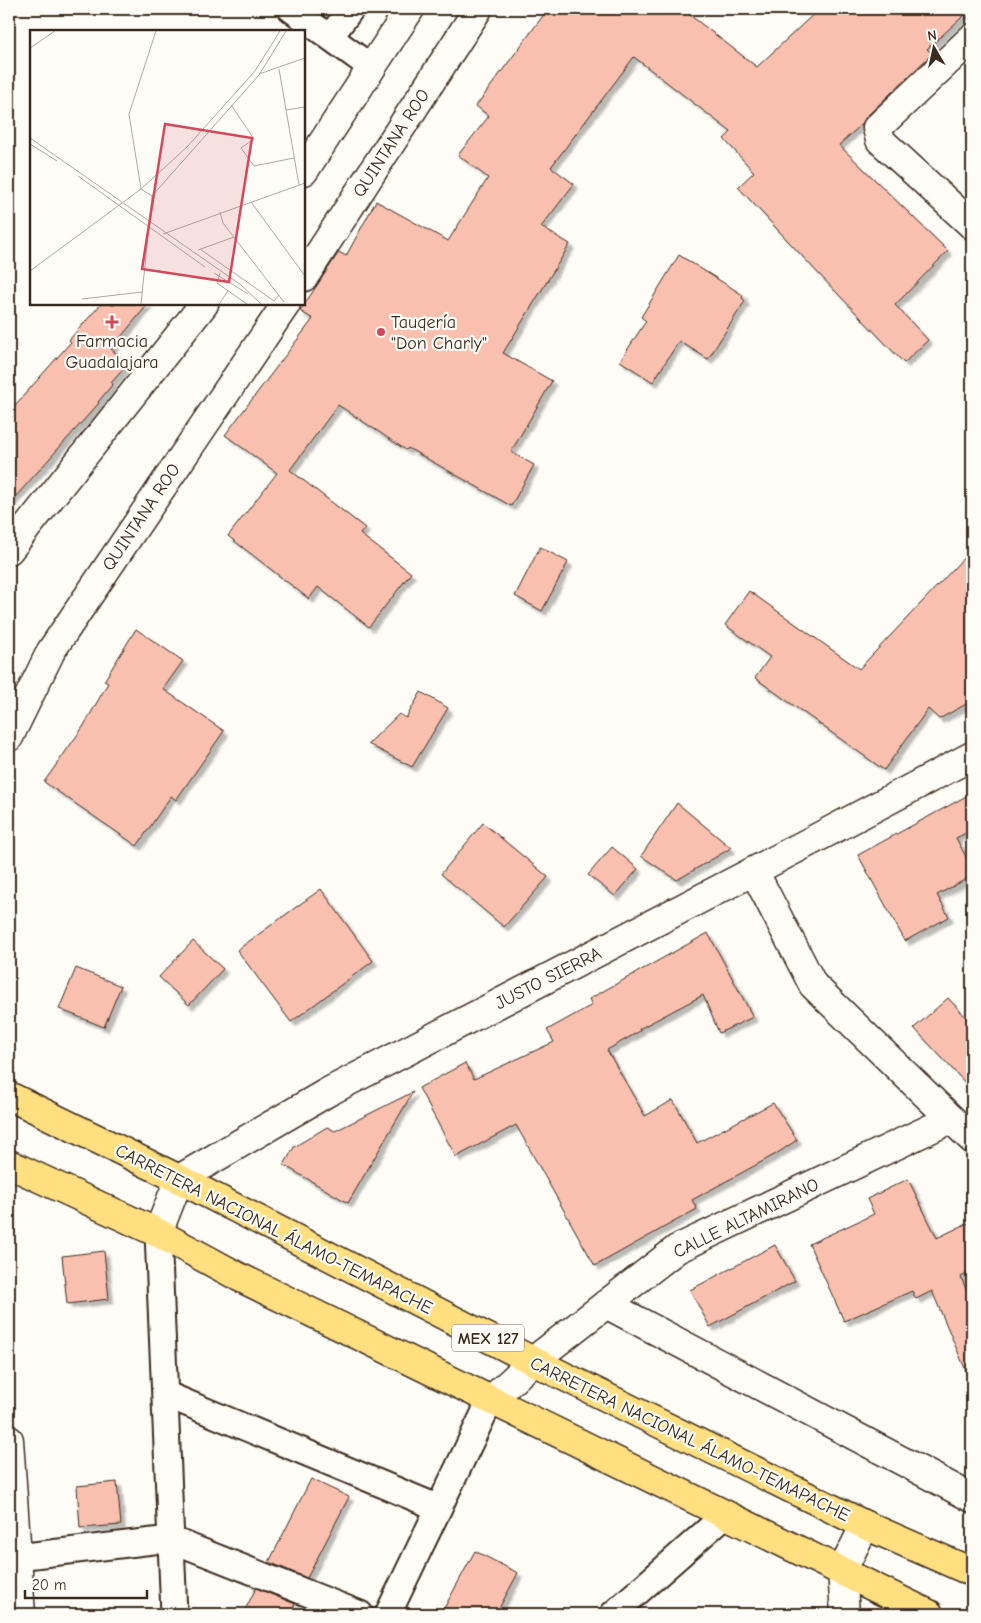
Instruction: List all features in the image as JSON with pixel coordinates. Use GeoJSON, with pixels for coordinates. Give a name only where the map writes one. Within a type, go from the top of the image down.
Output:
{"type":"FeatureCollection","features":[{"type":"Feature","properties":{"kind":"main road","name":"CARRETERA NACIONAL ÁLAMO-TEMAPACHE"},"geometry":{"type":"LineString","coordinates":[[9,1096],[179,1179],[533,1361],[865,1525],[972,1572]]}},
{"type":"Feature","properties":{"kind":"main road"},"geometry":{"type":"LineString","coordinates":[[9,1164],[158,1233],[239,1277],[929,1614]]}},
{"type":"Feature","properties":{"kind":"street"},"geometry":{"type":"LineString","coordinates":[[305,169],[410,9]]}},
{"type":"Feature","properties":{"kind":"street","name":"QUINTANA ROO"},"geometry":{"type":"LineString","coordinates":[[305,275],[478,9]]}},
{"type":"Feature","properties":{"kind":"street"},"geometry":{"type":"LineString","coordinates":[[972,38],[878,128],[880,140],[972,225]]}},
{"type":"Feature","properties":{"kind":"street"},"geometry":{"type":"LineString","coordinates":[[9,550],[203,305]]}},
{"type":"Feature","properties":{"kind":"street","name":"QUINTANA ROO"},"geometry":{"type":"LineString","coordinates":[[9,737],[51,651],[285,305]]}},
{"type":"Feature","properties":{"kind":"street","name":"JUSTO SIERRA"},"geometry":{"type":"LineString","coordinates":[[179,1179],[328,1092],[972,756]]}},
{"type":"Feature","properties":{"kind":"street"},"geometry":{"type":"LineString","coordinates":[[754,871],[813,985],[972,1139]]}},
{"type":"Feature","properties":{"kind":"street","name":"CALLE ALTAMIRANO"},"geometry":{"type":"LineString","coordinates":[[490,1401],[533,1361],[677,1249],[950,1119]]}},
{"type":"Feature","properties":{"kind":"street"},"geometry":{"type":"LineString","coordinates":[[158,1233],[179,1179]]}},
{"type":"Feature","properties":{"kind":"street"},"geometry":{"type":"LineString","coordinates":[[606,1304],[972,1498]]}},
{"type":"Feature","properties":{"kind":"street"},"geometry":{"type":"LineString","coordinates":[[9,1440],[21,1614]]}},
{"type":"Feature","properties":{"kind":"street"},"geometry":{"type":"LineString","coordinates":[[845,1614],[842,1571],[865,1525]]}},
{"type":"Feature","properties":{"kind":"lane"},"geometry":{"type":"LineString","coordinates":[[291,9],[372,68]]}},
{"type":"Feature","properties":{"kind":"lane"},"geometry":{"type":"LineString","coordinates":[[330,37],[351,9]]}},
{"type":"Feature","properties":{"kind":"lane"},"geometry":{"type":"LineString","coordinates":[[158,1233],[174,1614]]}},
{"type":"Feature","properties":{"kind":"lane"},"geometry":{"type":"LineString","coordinates":[[165,1394],[438,1508]]}},
{"type":"Feature","properties":{"kind":"lane"},"geometry":{"type":"LineString","coordinates":[[388,1614],[490,1401]]}},
{"type":"Feature","properties":{"kind":"lane"},"geometry":{"type":"LineString","coordinates":[[613,1614],[725,1515]]}},
{"type":"Feature","properties":{"kind":"lane"},"geometry":{"type":"LineString","coordinates":[[17,1557],[170,1539],[360,1614]]}},
{"type":"Feature","properties":{"kind":"building"},"geometry":{"type":"Polygon","coordinates":[[[548,9],[682,9],[757,67],[819,9],[971,9],[927,49],[932,54],[839,145],[948,251],[895,305],[928,340],[904,363],[738,187],[754,172],[724,139],[731,132],[634,57],[551,167],[574,184],[541,227],[570,244],[503,353],[552,381],[511,452],[534,465],[511,506],[408,448],[406,450],[338,405],[290,470],[365,528],[360,534],[411,573],[369,627],[318,587],[309,599],[228,536],[277,473],[225,435],[313,319],[300,311],[339,252],[346,256],[376,201],[448,241],[488,178],[458,155],[489,116],[476,106],[548,9]]]}},
{"type":"Feature","properties":{"kind":"building"},"geometry":{"type":"Polygon","coordinates":[[[679,255],[743,295],[742,298],[745,301],[708,359],[679,341],[653,382],[620,361],[646,321],[641,317],[679,255]]]}},
{"type":"Feature","properties":{"kind":"building"},"geometry":{"type":"Polygon","coordinates":[[[100,305],[147,305],[111,349],[128,364],[111,383],[113,384],[99,403],[9,504],[9,412],[71,342],[69,340],[100,305]]]}},
{"type":"Feature","properties":{"kind":"building"},"geometry":{"type":"Polygon","coordinates":[[[540,547],[568,562],[542,611],[515,596],[540,547]]]}},
{"type":"Feature","properties":{"kind":"building"},"geometry":{"type":"Polygon","coordinates":[[[972,549],[972,701],[939,719],[928,709],[884,770],[755,678],[770,657],[725,625],[749,591],[859,669],[972,549]]]}},
{"type":"Feature","properties":{"kind":"building"},"geometry":{"type":"Polygon","coordinates":[[[136,629],[183,661],[163,689],[224,731],[176,800],[171,796],[137,846],[44,782],[83,727],[108,683],[104,681],[136,629]]]}},
{"type":"Feature","properties":{"kind":"building"},"geometry":{"type":"Polygon","coordinates":[[[421,692],[448,708],[412,767],[368,744],[399,714],[406,718],[421,692]]]}},
{"type":"Feature","properties":{"kind":"building"},"geometry":{"type":"Polygon","coordinates":[[[972,793],[972,830],[956,838],[972,868],[972,876],[937,895],[949,917],[905,941],[858,855],[972,793]]]}},
{"type":"Feature","properties":{"kind":"building"},"geometry":{"type":"Polygon","coordinates":[[[677,803],[731,848],[677,880],[641,856],[677,803]]]}},
{"type":"Feature","properties":{"kind":"building"},"geometry":{"type":"Polygon","coordinates":[[[483,823],[548,877],[504,927],[441,874],[483,823]]]}},
{"type":"Feature","properties":{"kind":"building"},"geometry":{"type":"Polygon","coordinates":[[[612,847],[638,869],[615,896],[588,875],[612,847]]]}},
{"type":"Feature","properties":{"kind":"building"},"geometry":{"type":"Polygon","coordinates":[[[321,889],[373,961],[291,1022],[237,950],[321,889]]]}},
{"type":"Feature","properties":{"kind":"building"},"geometry":{"type":"Polygon","coordinates":[[[708,933],[753,1017],[719,1033],[703,995],[639,1029],[640,1031],[607,1050],[645,1116],[673,1100],[697,1143],[773,1103],[797,1140],[776,1154],[692,1200],[697,1209],[595,1266],[516,1125],[456,1157],[419,1088],[465,1063],[474,1079],[554,1042],[547,1030],[592,1005],[589,999],[708,933]]]}},
{"type":"Feature","properties":{"kind":"building"},"geometry":{"type":"Polygon","coordinates":[[[193,941],[223,969],[189,1005],[159,977],[193,941]]]}},
{"type":"Feature","properties":{"kind":"building"},"geometry":{"type":"Polygon","coordinates":[[[76,968],[121,986],[104,1027],[59,1009],[76,968]]]}},
{"type":"Feature","properties":{"kind":"building"},"geometry":{"type":"Polygon","coordinates":[[[948,998],[972,1024],[972,1090],[914,1028],[948,998]]]}},
{"type":"Feature","properties":{"kind":"building"},"geometry":{"type":"Polygon","coordinates":[[[413,1092],[348,1203],[284,1165],[294,1147],[327,1127],[335,1131],[413,1092]]]}},
{"type":"Feature","properties":{"kind":"building"},"geometry":{"type":"Polygon","coordinates":[[[908,1179],[937,1238],[972,1221],[972,1271],[961,1277],[972,1304],[972,1385],[932,1291],[916,1299],[912,1291],[844,1321],[809,1244],[874,1214],[867,1199],[908,1179]]]}},
{"type":"Feature","properties":{"kind":"building"},"geometry":{"type":"Polygon","coordinates":[[[775,1245],[795,1281],[710,1327],[690,1290],[775,1245]]]}},
{"type":"Feature","properties":{"kind":"building"},"geometry":{"type":"Polygon","coordinates":[[[104,1251],[109,1299],[67,1304],[62,1256],[104,1251]]]}},
{"type":"Feature","properties":{"kind":"building"},"geometry":{"type":"Polygon","coordinates":[[[311,1479],[349,1497],[307,1578],[269,1562],[311,1479]]]}},
{"type":"Feature","properties":{"kind":"building"},"geometry":{"type":"Polygon","coordinates":[[[117,1482],[121,1525],[80,1528],[77,1486],[117,1482]]]}},
{"type":"Feature","properties":{"kind":"building"},"geometry":{"type":"Polygon","coordinates":[[[475,1551],[518,1573],[496,1614],[441,1614],[475,1551]]]}},
{"type":"Feature","properties":{"kind":"building"},"geometry":{"type":"Polygon","coordinates":[[[256,1588],[295,1604],[290,1614],[243,1614],[256,1588]]]}},
{"type":"Feature","properties":{"kind":"place","name":"Farmacia Guadalajara"},"geometry":{"type":"Point","coordinates":[112,322]}},
{"type":"Feature","properties":{"kind":"place","name":"Tauqería \"Don Charly\""},"geometry":{"type":"Point","coordinates":[381,332]}}]}
